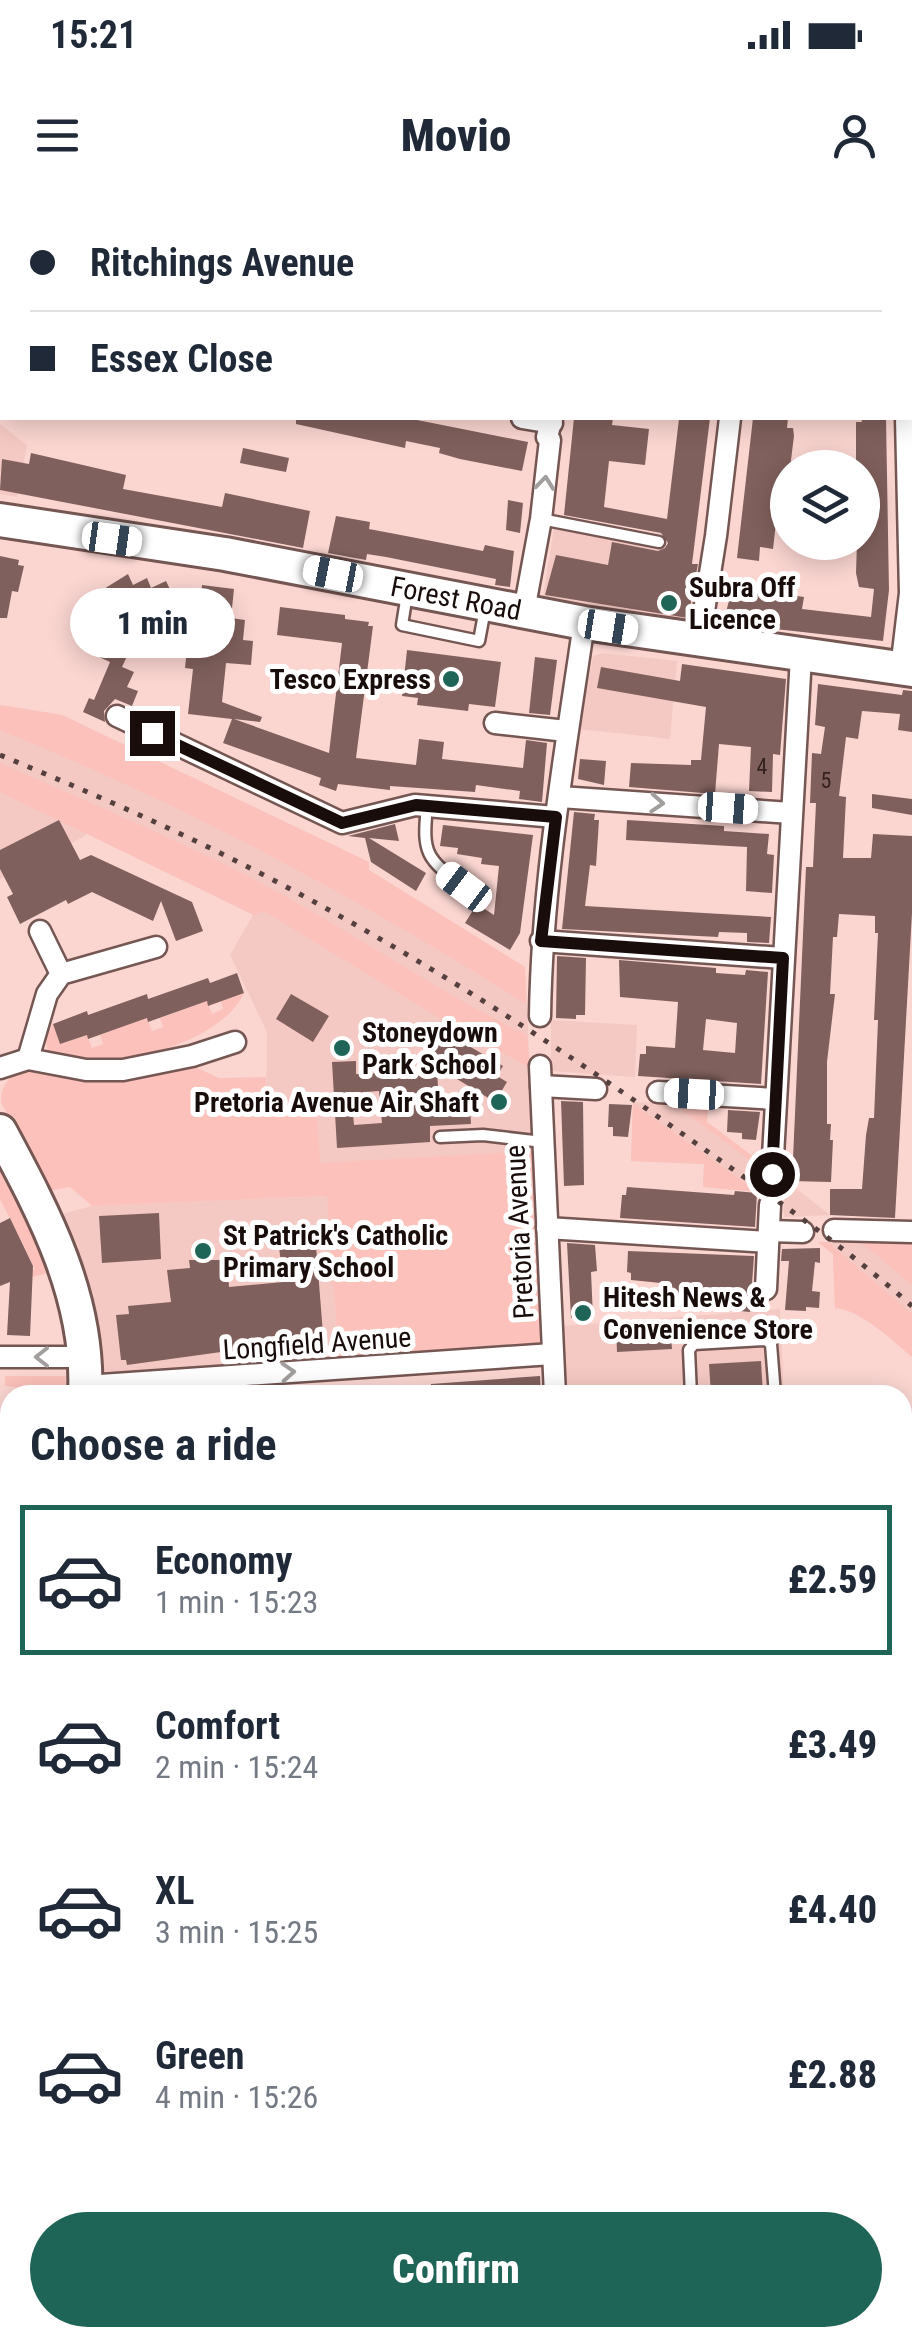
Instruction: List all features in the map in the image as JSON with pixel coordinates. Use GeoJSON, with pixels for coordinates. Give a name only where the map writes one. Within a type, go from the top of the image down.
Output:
{"type":"FeatureCollection","features":[{"type":"Feature","properties":{"kind":"main road","name":"Forest Road"},"geometry":{"type":"LineString","coordinates":[[0,520],[225,554],[584,623],[906,670]]}},
{"type":"Feature","properties":{"kind":"main road"},"geometry":{"type":"LineString","coordinates":[[0,1130],[43,1212],[70,1278],[85,1379]]}},
{"type":"Feature","properties":{"kind":"street"},"geometry":{"type":"LineString","coordinates":[[524,611],[542,520],[550,440],[547,437],[552,420]]}},
{"type":"Feature","properties":{"kind":"street"},"geometry":{"type":"LineString","coordinates":[[699,642],[730,420]]}},
{"type":"Feature","properties":{"kind":"street"},"geometry":{"type":"LineString","coordinates":[[906,420],[910,593],[906,670]]}},
{"type":"Feature","properties":{"kind":"street"},"geometry":{"type":"LineString","coordinates":[[540,1016],[541,941],[566,731],[584,623]]}},
{"type":"Feature","properties":{"kind":"street"},"geometry":{"type":"LineString","coordinates":[[772,1174],[801,656]]}},
{"type":"Feature","properties":{"kind":"street"},"geometry":{"type":"LineString","coordinates":[[117,716],[342,823],[397,808],[427,806],[791,813]]}},
{"type":"Feature","properties":{"kind":"street"},"geometry":{"type":"LineString","coordinates":[[495,722],[566,731]]}},
{"type":"Feature","properties":{"kind":"street"},"geometry":{"type":"LineString","coordinates":[[40,930],[61,974]]}},
{"type":"Feature","properties":{"kind":"street"},"geometry":{"type":"LineString","coordinates":[[541,941],[783,958]]}},
{"type":"Feature","properties":{"kind":"street"},"geometry":{"type":"LineString","coordinates":[[28,1059],[47,994],[61,974],[156,948]]}},
{"type":"Feature","properties":{"kind":"street"},"geometry":{"type":"LineString","coordinates":[[0,1068],[28,1059],[86,1070],[122,1070],[192,1056],[235,1042]]}},
{"type":"Feature","properties":{"kind":"street","name":"Pretoria Avenue"},"geometry":{"type":"LineString","coordinates":[[554,1385],[541,1076],[596,1089]]}},
{"type":"Feature","properties":{"kind":"street"},"geometry":{"type":"LineString","coordinates":[[658,1092],[775,1099]]}},
{"type":"Feature","properties":{"kind":"street"},"geometry":{"type":"LineString","coordinates":[[766,1289],[770,1205]]}},
{"type":"Feature","properties":{"kind":"street"},"geometry":{"type":"LineString","coordinates":[[548,1228],[768,1236],[804,1232]]}},
{"type":"Feature","properties":{"kind":"street"},"geometry":{"type":"LineString","coordinates":[[834,1230],[912,1232]]}},
{"type":"Feature","properties":{"kind":"street","name":"Longfield Avenue"},"geometry":{"type":"LineString","coordinates":[[0,1357],[85,1379],[552,1354]]}},
{"type":"Feature","properties":{"kind":"lane"},"geometry":{"type":"LineString","coordinates":[[542,520],[659,542]]}},
{"type":"Feature","properties":{"kind":"lane"},"geometry":{"type":"LineString","coordinates":[[427,806],[423,844],[432,863],[464,887]]}},
{"type":"Feature","properties":{"kind":"lane"},"geometry":{"type":"LineString","coordinates":[[440,1137],[483,1135],[543,1142]]}},
{"type":"Feature","properties":{"kind":"lane"},"geometry":{"type":"LineString","coordinates":[[691,1385],[689,1350],[694,1344],[766,1340],[770,1344],[773,1385]]}},
{"type":"Feature","properties":{"kind":"shaded area"},"geometry":{"type":"Polygon","coordinates":[[[0,424],[27,445],[17,497],[0,494],[0,424]]]}},
{"type":"Feature","properties":{"kind":"shaded area"},"geometry":{"type":"Polygon","coordinates":[[[554,528],[672,547],[679,592],[698,595],[693,624],[543,596],[554,528]]]}},
{"type":"Feature","properties":{"kind":"shaded area"},"geometry":{"type":"Polygon","coordinates":[[[602,653],[677,661],[670,739],[579,729],[593,656],[602,653]]]}},
{"type":"Feature","properties":{"kind":"shaded area"},"geometry":{"type":"Polygon","coordinates":[[[0,705],[62,715],[369,862],[369,870],[525,967],[534,1151],[227,1169],[266,1116],[267,1032],[230,955],[253,915],[86,832],[85,836],[0,879],[0,705]]]}},
{"type":"Feature","properties":{"kind":"shaded area"},"geometry":{"type":"Polygon","coordinates":[[[0,705],[62,715],[369,862],[369,870],[525,967],[526,1004],[269,855],[136,789],[0,730],[0,705]]]}},
{"type":"Feature","properties":{"kind":"shaded area"},"geometry":{"type":"Polygon","coordinates":[[[0,763],[157,832],[319,915],[456,998],[527,1035],[530,1068],[264,911],[254,915],[0,792],[0,763]]]}},
{"type":"Feature","properties":{"kind":"shaded area"},"geometry":{"type":"Polygon","coordinates":[[[244,993],[218,1023],[152,1053],[88,1060],[49,1052],[47,1048],[53,1023],[60,1044],[87,1035],[92,1048],[103,1044],[100,1035],[147,1018],[152,1031],[163,1027],[160,1018],[207,1001],[212,1014],[223,1009],[221,1001],[244,993]]]}},
{"type":"Feature","properties":{"kind":"shaded area"},"geometry":{"type":"Polygon","coordinates":[[[551,1020],[637,1025],[635,1077],[551,1071],[551,1020]]]}},
{"type":"Feature","properties":{"kind":"shaded area"},"geometry":{"type":"Polygon","coordinates":[[[195,1067],[219,1078],[266,1077],[267,1117],[317,1115],[320,1163],[534,1151],[541,1343],[339,1357],[327,1196],[92,1206],[70,1187],[48,1191],[1,1102],[9,1080],[31,1070],[100,1082],[195,1067]]]}},
{"type":"Feature","properties":{"kind":"shaded area"},"geometry":{"type":"Polygon","coordinates":[[[633,1102],[708,1106],[707,1122],[759,1161],[758,1192],[703,1187],[704,1164],[631,1161],[633,1102]]]}},
{"type":"Feature","properties":{"kind":"shaded area"},"geometry":{"type":"Polygon","coordinates":[[[633,1104],[758,1192],[703,1187],[704,1164],[631,1161],[633,1104]]]}},
{"type":"Feature","properties":{"kind":"shaded area"},"geometry":{"type":"Polygon","coordinates":[[[675,1105],[708,1106],[707,1122],[759,1161],[759,1167],[675,1105]]]}},
{"type":"Feature","properties":{"kind":"shaded area"},"geometry":{"type":"Polygon","coordinates":[[[0,1165],[35,1234],[49,1273],[32,1277],[30,1272],[35,1269],[0,1199],[0,1165]]]}},
{"type":"Feature","properties":{"kind":"shaded area"},"geometry":{"type":"Polygon","coordinates":[[[783,1177],[807,1197],[830,1215],[784,1217],[783,1177]]]}},
{"type":"Feature","properties":{"kind":"shaded area","name":"St Patrick's Catholic Primary School"},"geometry":{"type":"Polygon","coordinates":[[[328,1196],[339,1357],[100,1377],[87,1289],[61,1214],[92,1206],[328,1196]]]}},
{"type":"Feature","properties":{"kind":"shaded area"},"geometry":{"type":"Polygon","coordinates":[[[818,1242],[912,1244],[912,1357],[875,1325],[846,1309],[835,1308],[833,1254],[818,1242]]]}},
{"type":"Feature","properties":{"kind":"shaded area"},"geometry":{"type":"Polygon","coordinates":[[[818,1242],[828,1242],[912,1314],[912,1357],[866,1320],[835,1308],[833,1254],[818,1242]]]}},
{"type":"Feature","properties":{"kind":"shaded area"},"geometry":{"type":"Polygon","coordinates":[[[861,1242],[912,1244],[912,1285],[861,1242]]]}},
{"type":"Feature","properties":{"kind":"shaded area"},"geometry":{"type":"Polygon","coordinates":[[[780,1309],[784,1385],[567,1385],[563,1326],[780,1309]]]}},
{"type":"Feature","properties":{"kind":"shaded area"},"geometry":{"type":"Polygon","coordinates":[[[5,1376],[66,1376],[66,1385],[5,1385],[5,1376]]]}},
{"type":"Feature","properties":{"kind":"building"},"geometry":{"type":"Polygon","coordinates":[[[296,420],[417,420],[528,442],[522,471],[460,459],[439,453],[440,448],[406,441],[405,448],[296,424],[296,420]]]}},
{"type":"Feature","properties":{"kind":"building"},"geometry":{"type":"Polygon","coordinates":[[[574,420],[613,420],[612,425],[649,429],[645,465],[609,461],[604,507],[667,519],[679,420],[710,420],[692,564],[698,564],[688,618],[545,595],[556,555],[608,565],[612,542],[658,551],[668,543],[661,533],[564,515],[574,420]]]}},
{"type":"Feature","properties":{"kind":"building"},"geometry":{"type":"Polygon","coordinates":[[[753,420],[788,420],[787,428],[793,428],[792,450],[770,450],[770,549],[760,547],[759,561],[737,558],[753,420]]]}},
{"type":"Feature","properties":{"kind":"building"},"geometry":{"type":"Polygon","coordinates":[[[886,420],[889,590],[883,641],[723,623],[733,586],[804,597],[802,609],[871,617],[874,589],[859,587],[856,560],[880,560],[880,450],[856,450],[856,422],[886,420]]]}},
{"type":"Feature","properties":{"kind":"building"},"geometry":{"type":"Polygon","coordinates":[[[243,448],[289,458],[286,472],[240,463],[243,448]]]}},
{"type":"Feature","properties":{"kind":"building"},"geometry":{"type":"Polygon","coordinates":[[[31,453],[126,475],[123,489],[222,507],[225,493],[310,511],[303,548],[0,490],[2,459],[29,464],[31,453]]]}},
{"type":"Feature","properties":{"kind":"building"},"geometry":{"type":"Polygon","coordinates":[[[508,500],[523,503],[520,533],[506,530],[508,500]]]}},
{"type":"Feature","properties":{"kind":"building"},"geometry":{"type":"Polygon","coordinates":[[[336,516],[370,522],[369,529],[483,551],[485,545],[514,551],[510,587],[495,585],[496,579],[386,557],[367,554],[366,560],[328,553],[336,516]]]}},
{"type":"Feature","properties":{"kind":"building"},"geometry":{"type":"Polygon","coordinates":[[[0,556],[19,560],[18,565],[24,566],[18,592],[12,591],[7,618],[0,618],[0,556]]]}},
{"type":"Feature","properties":{"kind":"building"},"geometry":{"type":"Polygon","coordinates":[[[128,574],[133,585],[147,578],[151,588],[166,581],[177,604],[162,611],[158,602],[144,609],[140,601],[110,615],[99,592],[128,574]]]}},
{"type":"Feature","properties":{"kind":"building"},"geometry":{"type":"Polygon","coordinates":[[[202,585],[234,589],[231,618],[245,620],[243,640],[253,641],[251,665],[226,663],[222,702],[262,717],[260,722],[234,719],[329,753],[342,643],[277,635],[280,607],[345,615],[345,619],[373,626],[356,758],[416,765],[419,739],[444,742],[442,759],[523,768],[526,740],[547,743],[542,802],[519,799],[520,791],[476,785],[475,792],[338,784],[336,791],[319,785],[321,778],[223,743],[232,719],[188,714],[193,669],[185,668],[187,648],[195,649],[202,585]]]}},
{"type":"Feature","properties":{"kind":"building"},"geometry":{"type":"Polygon","coordinates":[[[101,624],[125,634],[119,649],[129,652],[122,667],[134,672],[127,687],[138,691],[132,706],[115,699],[104,711],[105,722],[83,712],[89,698],[94,700],[110,662],[99,657],[105,642],[95,638],[101,624]]]}},
{"type":"Feature","properties":{"kind":"building","name":"Tesco Express"},"geometry":{"type":"Polygon","coordinates":[[[407,650],[501,662],[495,707],[469,704],[468,711],[417,705],[418,698],[402,696],[407,650]]]}},
{"type":"Feature","properties":{"kind":"building"},"geometry":{"type":"Polygon","coordinates":[[[535,657],[557,660],[550,715],[529,713],[535,657]]]}},
{"type":"Feature","properties":{"kind":"building"},"geometry":{"type":"Polygon","coordinates":[[[682,664],[786,679],[780,755],[773,754],[772,792],[749,791],[751,747],[719,744],[715,794],[629,787],[631,763],[691,765],[691,760],[701,760],[706,707],[597,688],[601,667],[680,681],[682,664]]]}},
{"type":"Feature","properties":{"kind":"building"},"geometry":{"type":"Polygon","coordinates":[[[818,684],[902,695],[903,690],[912,691],[912,732],[898,730],[900,714],[862,711],[858,739],[846,737],[839,796],[846,797],[843,858],[871,858],[873,834],[912,836],[912,913],[895,1218],[830,1215],[830,1189],[862,1189],[866,1135],[869,1118],[874,1118],[878,1020],[874,1020],[878,933],[875,916],[839,914],[837,937],[833,937],[830,994],[835,994],[827,1062],[827,1124],[831,1124],[833,1140],[831,1182],[792,1181],[806,867],[813,867],[816,803],[810,803],[812,753],[821,754],[825,727],[815,725],[818,684]]]}},
{"type":"Feature","properties":{"kind":"building"},"geometry":{"type":"Polygon","coordinates":[[[580,759],[606,761],[604,785],[578,779],[580,759]]]}},
{"type":"Feature","properties":{"kind":"building"},"geometry":{"type":"Polygon","coordinates":[[[872,794],[912,799],[912,815],[872,808],[872,794]]]}},
{"type":"Feature","properties":{"kind":"building"},"geometry":{"type":"Polygon","coordinates":[[[574,812],[595,814],[594,820],[599,820],[596,866],[590,865],[585,906],[771,917],[769,943],[747,942],[747,933],[719,932],[718,937],[562,929],[574,812]]]}},
{"type":"Feature","properties":{"kind":"building"},"geometry":{"type":"Polygon","coordinates":[[[59,820],[80,860],[91,855],[192,902],[203,931],[176,941],[161,901],[153,921],[92,892],[68,904],[66,900],[20,924],[7,897],[13,894],[0,869],[0,850],[59,820]]]}},
{"type":"Feature","properties":{"kind":"building"},"geometry":{"type":"Polygon","coordinates":[[[627,820],[724,826],[724,831],[769,834],[767,854],[774,855],[772,893],[746,891],[747,847],[626,840],[627,820]]]}},
{"type":"Feature","properties":{"kind":"building"},"geometry":{"type":"Polygon","coordinates":[[[395,824],[399,841],[369,838],[426,873],[416,891],[371,862],[365,838],[348,836],[395,824]]]}},
{"type":"Feature","properties":{"kind":"building"},"geometry":{"type":"Polygon","coordinates":[[[443,825],[533,835],[520,933],[510,950],[465,923],[477,904],[494,915],[499,866],[481,864],[482,858],[457,854],[458,848],[440,846],[443,825]]]}},
{"type":"Feature","properties":{"kind":"building"},"geometry":{"type":"Polygon","coordinates":[[[557,956],[586,958],[585,1015],[576,1015],[576,1019],[556,1018],[557,956]]]}},
{"type":"Feature","properties":{"kind":"building"},"geometry":{"type":"Polygon","coordinates":[[[619,960],[716,968],[716,973],[768,972],[761,1084],[638,1076],[640,1054],[646,1054],[646,1046],[675,1048],[678,1002],[620,997],[619,960]],[[706,1019],[703,1050],[735,1053],[737,1023],[706,1019]]]}},
{"type":"Feature","properties":{"kind":"building"},"geometry":{"type":"Polygon","coordinates":[[[237,973],[244,993],[208,1006],[207,1001],[148,1022],[147,1018],[88,1039],[87,1035],[60,1044],[53,1024],[147,994],[148,999],[208,978],[210,983],[237,973]]]}},
{"type":"Feature","properties":{"kind":"building"},"geometry":{"type":"Polygon","coordinates":[[[291,994],[329,1016],[313,1042],[276,1019],[291,994]]]}},
{"type":"Feature","properties":{"kind":"building","name":"Stoneydown Park School"},"geometry":{"type":"Polygon","coordinates":[[[440,1029],[503,1066],[497,1076],[507,1082],[495,1102],[437,1067],[439,1109],[470,1107],[471,1124],[430,1126],[430,1142],[337,1148],[332,1062],[356,1061],[356,1074],[414,1072],[440,1029]],[[379,1091],[351,1093],[354,1125],[382,1123],[379,1091]]]}},
{"type":"Feature","properties":{"kind":"building"},"geometry":{"type":"Polygon","coordinates":[[[561,1101],[583,1102],[584,1185],[564,1186],[561,1101]]]}},
{"type":"Feature","properties":{"kind":"building"},"geometry":{"type":"Polygon","coordinates":[[[609,1104],[632,1105],[628,1137],[613,1136],[613,1127],[608,1127],[609,1104]]]}},
{"type":"Feature","properties":{"kind":"building"},"geometry":{"type":"Polygon","coordinates":[[[728,1110],[760,1112],[756,1140],[742,1139],[742,1133],[727,1132],[728,1110]]]}},
{"type":"Feature","properties":{"kind":"building"},"geometry":{"type":"Polygon","coordinates":[[[627,1187],[734,1195],[735,1191],[757,1193],[755,1227],[620,1218],[622,1195],[626,1195],[627,1187]]]}},
{"type":"Feature","properties":{"kind":"building"},"geometry":{"type":"Polygon","coordinates":[[[159,1213],[161,1259],[102,1263],[99,1216],[159,1213]]]}},
{"type":"Feature","properties":{"kind":"building"},"geometry":{"type":"Polygon","coordinates":[[[10,1218],[33,1266],[30,1336],[7,1335],[10,1282],[0,1286],[0,1223],[10,1218]]]}},
{"type":"Feature","properties":{"kind":"building"},"geometry":{"type":"Polygon","coordinates":[[[315,1233],[324,1346],[315,1346],[316,1356],[293,1358],[292,1351],[221,1358],[221,1352],[127,1365],[126,1360],[121,1360],[116,1315],[129,1314],[128,1306],[171,1302],[167,1270],[190,1268],[189,1260],[227,1260],[229,1287],[283,1282],[278,1237],[315,1233]]]}},
{"type":"Feature","properties":{"kind":"building"},"geometry":{"type":"Polygon","coordinates":[[[567,1243],[595,1245],[597,1271],[591,1272],[593,1317],[571,1318],[567,1243]]]}},
{"type":"Feature","properties":{"kind":"building"},"geometry":{"type":"Polygon","coordinates":[[[820,1248],[812,1291],[820,1292],[819,1308],[785,1310],[789,1261],[781,1261],[782,1249],[820,1248]]]}},
{"type":"Feature","properties":{"kind":"building"},"geometry":{"type":"Polygon","coordinates":[[[628,1251],[754,1256],[750,1312],[728,1310],[729,1297],[660,1293],[661,1283],[631,1280],[631,1273],[627,1272],[628,1251]]]}},
{"type":"Feature","properties":{"kind":"building"},"geometry":{"type":"Polygon","coordinates":[[[670,1325],[672,1349],[617,1352],[616,1328],[670,1325]]]}},
{"type":"Feature","properties":{"kind":"building"},"geometry":{"type":"Polygon","coordinates":[[[761,1361],[762,1385],[710,1385],[709,1364],[761,1361]]]}},
{"type":"Feature","properties":{"kind":"building"},"geometry":{"type":"Polygon","coordinates":[[[540,1376],[540,1385],[431,1385],[540,1376]]]}},
{"type":"Feature","properties":{"kind":"railway"},"geometry":{"type":"LineString","coordinates":[[0,755],[208,847],[396,948],[577,1062],[750,1181],[833,1241],[912,1306]]}},
{"type":"Feature","properties":{"kind":"place","name":"Subra Off Licence"},"geometry":{"type":"Point","coordinates":[669,603]}},
{"type":"Feature","properties":{"kind":"place","name":"Tesco Express"},"geometry":{"type":"Point","coordinates":[451,679]}},
{"type":"Feature","properties":{"kind":"place","name":"Stoneydown Park School"},"geometry":{"type":"Point","coordinates":[342,1048]}},
{"type":"Feature","properties":{"kind":"place","name":"Pretoria Avenue Air Shaft"},"geometry":{"type":"Point","coordinates":[499,1102]}},
{"type":"Feature","properties":{"kind":"place","name":"St Patrick's Catholic Primary School"},"geometry":{"type":"Point","coordinates":[203,1251]}},
{"type":"Feature","properties":{"kind":"place","name":"Hitesh News & Convenience Store"},"geometry":{"type":"Point","coordinates":[583,1313]}},
{"type":"Feature","properties":{"kind":"route"},"geometry":{"type":"LineString","coordinates":[[152,733],[342,823],[416,805],[556,817],[541,941],[783,958],[772,1174]]}}]}
